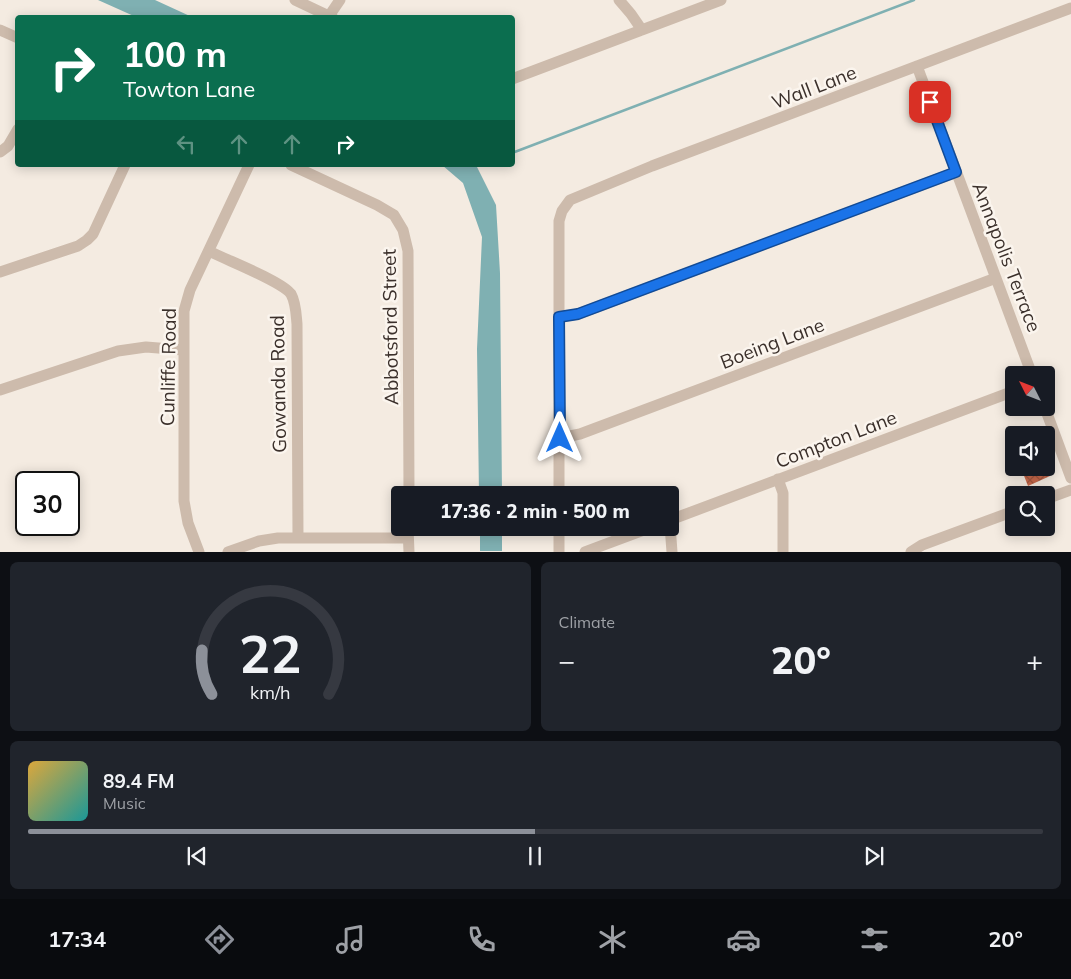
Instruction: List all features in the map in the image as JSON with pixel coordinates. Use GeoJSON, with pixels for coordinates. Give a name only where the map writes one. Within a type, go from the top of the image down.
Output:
{"type":"FeatureCollection","features":[{"type":"Feature","properties":{"kind":"street"},"geometry":{"type":"LineString","coordinates":[[295,0],[327,15]]}},
{"type":"Feature","properties":{"kind":"street"},"geometry":{"type":"LineString","coordinates":[[332,15],[340,0]]}},
{"type":"Feature","properties":{"kind":"street"},"geometry":{"type":"LineString","coordinates":[[619,0],[642,30]]}},
{"type":"Feature","properties":{"kind":"street"},"geometry":{"type":"LineString","coordinates":[[515,78],[721,0]]}},
{"type":"Feature","properties":{"kind":"street","name":"Wall Lane"},"geometry":{"type":"LineString","coordinates":[[559,317],[560,221],[562,212],[570,200],[652,166],[917,66],[1068,6]]}},
{"type":"Feature","properties":{"kind":"street"},"geometry":{"type":"LineString","coordinates":[[0,30],[15,37]]}},
{"type":"Feature","properties":{"kind":"street","name":"Annapolis Terrace"},"geometry":{"type":"LineString","coordinates":[[917,66],[1029,366]]}},
{"type":"Feature","properties":{"kind":"street"},"geometry":{"type":"LineString","coordinates":[[0,152],[8,146],[15,134]]}},
{"type":"Feature","properties":{"kind":"street"},"geometry":{"type":"LineString","coordinates":[[0,272],[78,246],[87,240],[96,228],[124,167]]}},
{"type":"Feature","properties":{"kind":"street","name":"Cunliffe Road"},"geometry":{"type":"LineString","coordinates":[[200,552],[188,523],[184,501],[183,318],[185,304],[248,167]]}},
{"type":"Feature","properties":{"kind":"street","name":"Abbotsford Street"},"geometry":{"type":"LineString","coordinates":[[295,167],[377,205],[394,215],[406,236],[408,251],[408,486]]}},
{"type":"Feature","properties":{"kind":"street"},"geometry":{"type":"LineString","coordinates":[[560,486],[559,317],[578,314],[956,172]]}},
{"type":"Feature","properties":{"kind":"street","name":"Gowanda Road"},"geometry":{"type":"LineString","coordinates":[[209,251],[282,285],[292,296],[295,304],[297,324],[298,538]]}},
{"type":"Feature","properties":{"kind":"street","name":"Boeing Lane"},"geometry":{"type":"LineString","coordinates":[[560,438],[580,434],[996,278]]}},
{"type":"Feature","properties":{"kind":"street"},"geometry":{"type":"LineString","coordinates":[[0,390],[118,351],[146,347],[183,350]]}},
{"type":"Feature","properties":{"kind":"street","name":"Compton Lane"},"geometry":{"type":"LineString","coordinates":[[679,517],[1005,394]]}},
{"type":"Feature","properties":{"kind":"street"},"geometry":{"type":"LineString","coordinates":[[1048,416],[1071,478]]}},
{"type":"Feature","properties":{"kind":"street"},"geometry":{"type":"LineString","coordinates":[[778,479],[783,493],[783,552]]}},
{"type":"Feature","properties":{"kind":"street"},"geometry":{"type":"LineString","coordinates":[[1055,496],[1071,490]]}},
{"type":"Feature","properties":{"kind":"street"},"geometry":{"type":"LineString","coordinates":[[911,552],[922,545],[1005,514]]}},
{"type":"Feature","properties":{"kind":"street"},"geometry":{"type":"LineString","coordinates":[[228,552],[259,541],[278,538],[391,534]]}},
{"type":"Feature","properties":{"kind":"street"},"geometry":{"type":"LineString","coordinates":[[408,536],[409,552]]}},
{"type":"Feature","properties":{"kind":"street"},"geometry":{"type":"LineString","coordinates":[[559,536],[559,552]]}},
{"type":"Feature","properties":{"kind":"street"},"geometry":{"type":"LineString","coordinates":[[585,552],[628,536]]}},
{"type":"Feature","properties":{"kind":"street"},"geometry":{"type":"LineString","coordinates":[[671,536],[672,552]]}},
{"type":"Feature","properties":{"kind":"water"},"geometry":{"type":"Polygon","coordinates":[[[98,0],[155,0],[188,15],[132,15],[98,0]]]}},
{"type":"Feature","properties":{"kind":"water"},"geometry":{"type":"Polygon","coordinates":[[[444,167],[477,167],[496,205],[500,273],[502,486],[479,486],[477,349],[482,237],[463,183],[444,167]]]}},
{"type":"Feature","properties":{"kind":"water"},"geometry":{"type":"Polygon","coordinates":[[[480,536],[502,536],[502,551],[480,551],[480,536]]]}},
{"type":"Feature","properties":{"kind":"building"},"geometry":{"type":"Polygon","coordinates":[[[1024,476],[1050,476],[1028,486],[1024,476]]]}},
{"type":"Feature","properties":{"kind":"waterway"},"geometry":{"type":"LineString","coordinates":[[515,152],[914,0]]}},
{"type":"Feature","properties":{"kind":"route"},"geometry":{"type":"LineString","coordinates":[[560,438],[559,317],[578,314],[956,172],[930,102]]}}]}
